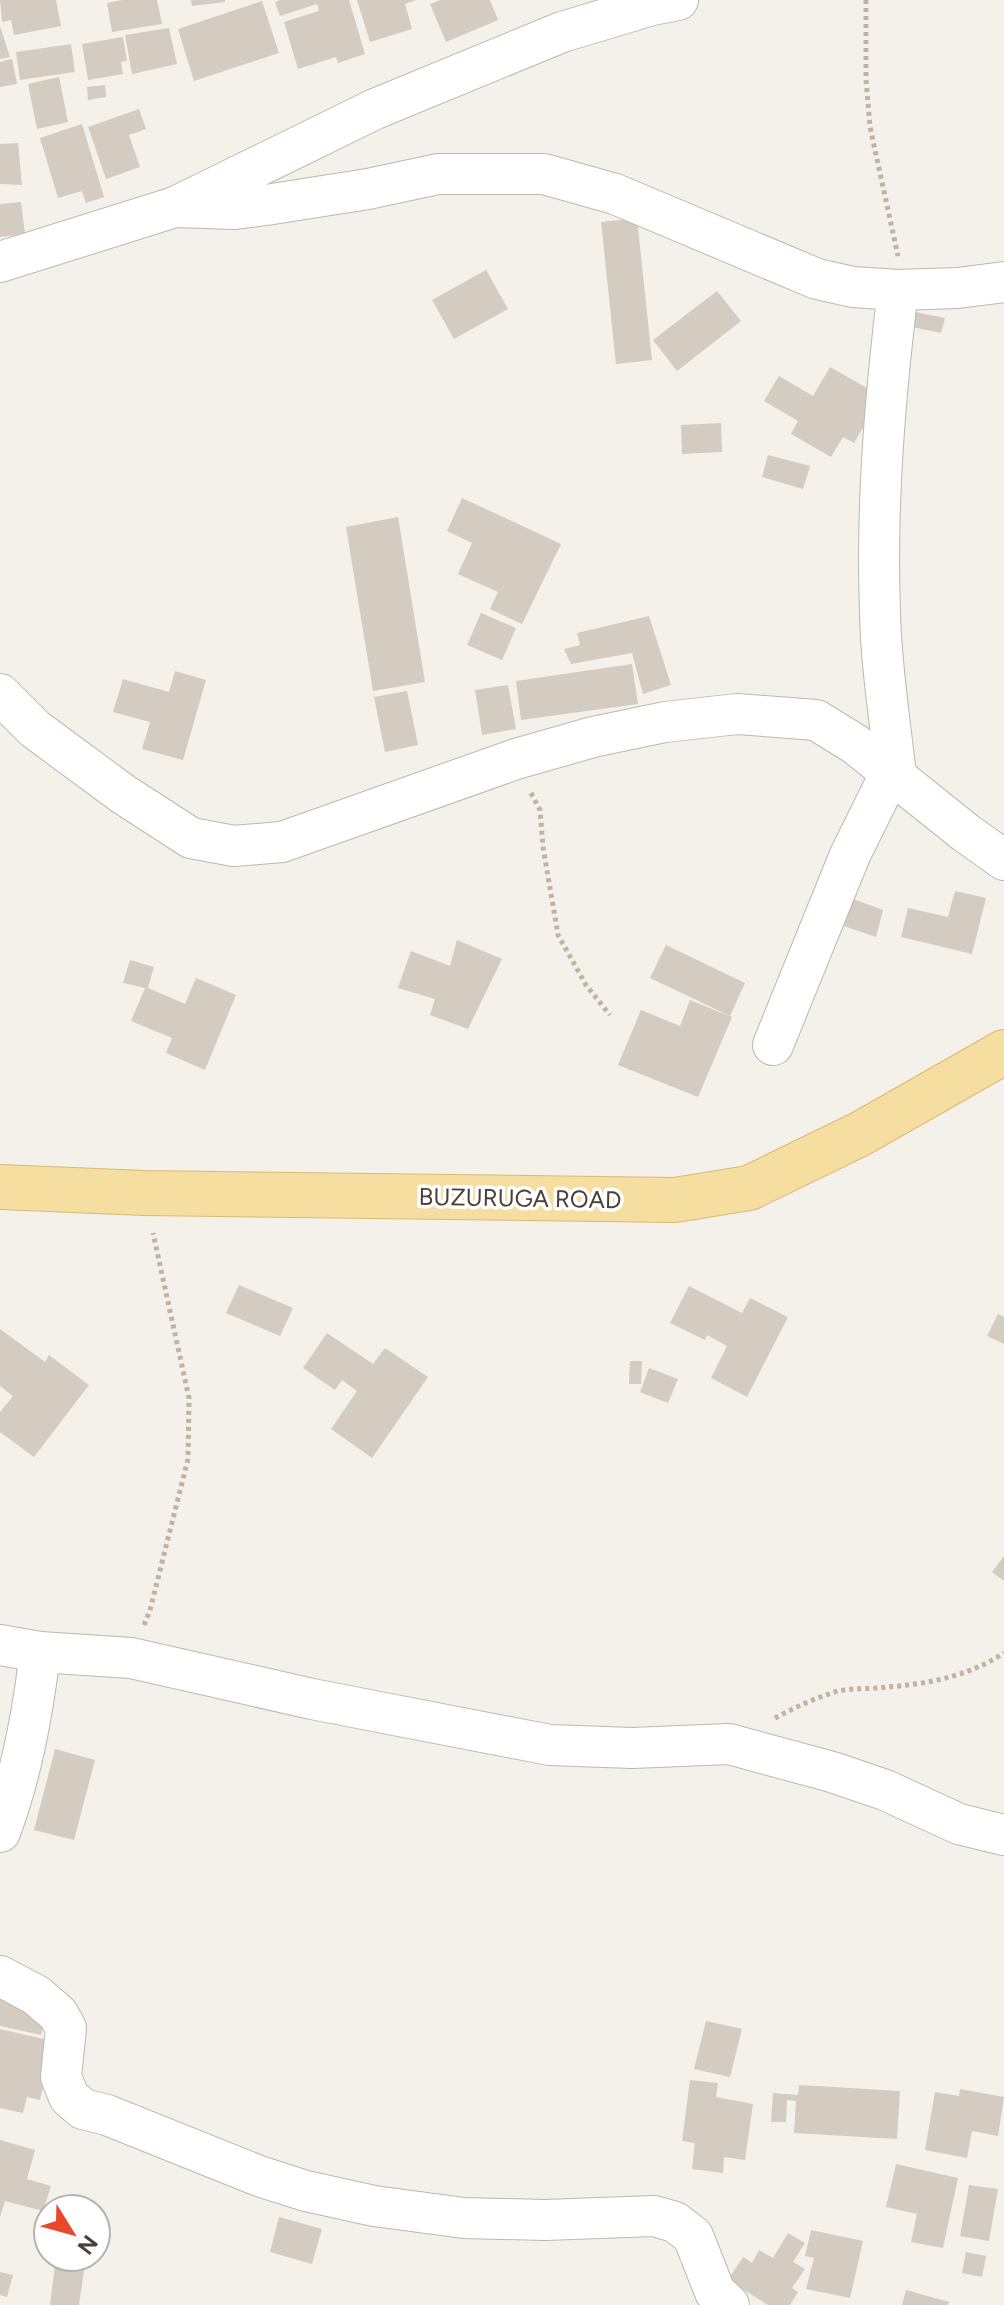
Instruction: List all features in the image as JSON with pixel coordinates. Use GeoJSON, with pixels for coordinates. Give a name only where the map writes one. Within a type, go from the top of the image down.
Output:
{"type":"FeatureCollection","features":[{"type":"Feature","properties":{"kind":"main road","name":"BUZURUGA ROAD"},"geometry":{"type":"LineString","coordinates":[[0,1187],[144,1193],[675,1200],[749,1188],[812,1159],[1004,1052]]}},
{"type":"Feature","properties":{"kind":"street"},"geometry":{"type":"LineString","coordinates":[[0,262],[175,207],[375,109],[562,32],[678,0]]}},
{"type":"Feature","properties":{"kind":"street"},"geometry":{"type":"LineString","coordinates":[[175,207],[235,209],[368,189],[438,174],[544,174],[615,194],[817,279],[853,287],[902,290],[1004,282]]}},
{"type":"Feature","properties":{"kind":"street"},"geometry":{"type":"LineString","coordinates":[[773,1045],[850,855],[894,774],[880,615],[878,523],[887,380],[902,290]]}},
{"type":"Feature","properties":{"kind":"street"},"geometry":{"type":"LineString","coordinates":[[0,694],[35,729],[123,794],[191,838],[234,846],[282,842],[516,759],[593,737],[665,722],[737,714],[816,720],[855,744],[1004,860]]}},
{"type":"Feature","properties":{"kind":"street"},"geometry":{"type":"LineString","coordinates":[[0,1645],[40,1652],[131,1658],[312,1699],[550,1745],[632,1748],[729,1744],[846,1777],[885,1790],[959,1824],[1004,1835]]}},
{"type":"Feature","properties":{"kind":"street"},"geometry":{"type":"LineString","coordinates":[[0,1832],[10,1805],[33,1713],[40,1652]]}},
{"type":"Feature","properties":{"kind":"street"},"geometry":{"type":"LineString","coordinates":[[0,1976],[36,1995],[58,2014],[66,2028],[61,2077],[69,2097],[83,2109],[107,2115],[259,2176],[317,2194],[374,2206],[464,2218],[545,2220],[654,2216],[675,2222],[693,2236],[715,2292],[729,2305]]}},
{"type":"Feature","properties":{"kind":"path"},"geometry":{"type":"LineString","coordinates":[[866,0],[866,79],[870,127],[902,290]]}},
{"type":"Feature","properties":{"kind":"path"},"geometry":{"type":"LineString","coordinates":[[516,759],[540,810],[558,935],[586,985],[610,1015]]}},
{"type":"Feature","properties":{"kind":"path"},"geometry":{"type":"LineString","coordinates":[[131,1658],[150,1610],[188,1459],[189,1398],[144,1193]]}},
{"type":"Feature","properties":{"kind":"path"},"geometry":{"type":"LineString","coordinates":[[729,1744],[789,1710],[838,1691],[946,1679],[985,1666],[1004,1653]]}},
{"type":"Feature","properties":{"kind":"building"},"geometry":{"type":"Polygon","coordinates":[[[0,0],[56,0],[61,26],[14,35],[11,20],[2,22],[0,0]]]}},
{"type":"Feature","properties":{"kind":"building"},"geometry":{"type":"Polygon","coordinates":[[[157,0],[162,24],[112,32],[107,3],[157,0]]]}},
{"type":"Feature","properties":{"kind":"building"},"geometry":{"type":"Polygon","coordinates":[[[191,0],[225,0],[225,2],[192,6],[191,0]]]}},
{"type":"Feature","properties":{"kind":"building"},"geometry":{"type":"Polygon","coordinates":[[[349,0],[365,54],[338,63],[336,57],[298,69],[284,22],[319,11],[317,4],[280,16],[275,2],[349,0]]]}},
{"type":"Feature","properties":{"kind":"building"},"geometry":{"type":"Polygon","coordinates":[[[357,0],[416,0],[405,4],[412,29],[370,42],[357,0]]]}},
{"type":"Feature","properties":{"kind":"building"},"geometry":{"type":"Polygon","coordinates":[[[440,0],[490,0],[498,20],[446,42],[430,4],[440,0]]]}},
{"type":"Feature","properties":{"kind":"building"},"geometry":{"type":"Polygon","coordinates":[[[262,1],[279,53],[194,81],[178,29],[262,1]]]}},
{"type":"Feature","properties":{"kind":"building"},"geometry":{"type":"Polygon","coordinates":[[[0,26],[10,57],[0,59],[0,26]]]}},
{"type":"Feature","properties":{"kind":"building"},"geometry":{"type":"Polygon","coordinates":[[[169,28],[177,64],[132,74],[125,35],[169,28]]]}},
{"type":"Feature","properties":{"kind":"building"},"geometry":{"type":"Polygon","coordinates":[[[123,37],[127,61],[121,62],[123,74],[88,80],[82,44],[123,37]]]}},
{"type":"Feature","properties":{"kind":"building"},"geometry":{"type":"Polygon","coordinates":[[[71,44],[75,72],[20,80],[16,52],[71,44]]]}},
{"type":"Feature","properties":{"kind":"building"},"geometry":{"type":"Polygon","coordinates":[[[12,59],[17,84],[0,87],[0,62],[12,59]]]}},
{"type":"Feature","properties":{"kind":"building"},"geometry":{"type":"Polygon","coordinates":[[[59,77],[68,122],[37,129],[28,84],[59,77]]]}},
{"type":"Feature","properties":{"kind":"building"},"geometry":{"type":"Polygon","coordinates":[[[105,85],[106,97],[88,100],[87,87],[105,85]]]}},
{"type":"Feature","properties":{"kind":"building"},"geometry":{"type":"Polygon","coordinates":[[[139,109],[146,129],[129,135],[140,167],[106,179],[88,127],[139,109]]]}},
{"type":"Feature","properties":{"kind":"building"},"geometry":{"type":"Polygon","coordinates":[[[82,124],[104,197],[86,203],[82,191],[58,198],[40,138],[82,124]]]}},
{"type":"Feature","properties":{"kind":"building"},"geometry":{"type":"Polygon","coordinates":[[[18,143],[22,185],[0,184],[0,144],[18,143]]]}},
{"type":"Feature","properties":{"kind":"building"},"geometry":{"type":"Polygon","coordinates":[[[21,202],[25,234],[0,237],[0,204],[21,202]]]}},
{"type":"Feature","properties":{"kind":"building"},"geometry":{"type":"Polygon","coordinates":[[[637,218],[652,360],[616,364],[601,222],[637,218]]]}},
{"type":"Feature","properties":{"kind":"building"},"geometry":{"type":"Polygon","coordinates":[[[486,270],[508,309],[454,339],[432,300],[486,270]]]}},
{"type":"Feature","properties":{"kind":"building"},"geometry":{"type":"Polygon","coordinates":[[[717,291],[741,321],[677,371],[653,340],[717,291]]]}},
{"type":"Feature","properties":{"kind":"building"},"geometry":{"type":"Polygon","coordinates":[[[915,312],[945,318],[941,333],[912,327],[915,312]]]}},
{"type":"Feature","properties":{"kind":"building"},"geometry":{"type":"Polygon","coordinates":[[[830,367],[881,396],[854,443],[843,437],[831,457],[791,434],[798,421],[764,401],[779,376],[813,396],[830,367]]]}},
{"type":"Feature","properties":{"kind":"building"},"geometry":{"type":"Polygon","coordinates":[[[721,423],[722,452],[682,454],[681,425],[721,423]]]}},
{"type":"Feature","properties":{"kind":"building"},"geometry":{"type":"Polygon","coordinates":[[[768,455],[810,466],[803,489],[762,477],[768,455]]]}},
{"type":"Feature","properties":{"kind":"building"},"geometry":{"type":"Polygon","coordinates":[[[462,498],[561,544],[522,624],[490,609],[498,592],[458,574],[472,543],[447,531],[462,498]]]}},
{"type":"Feature","properties":{"kind":"building"},"geometry":{"type":"Polygon","coordinates":[[[398,517],[425,682],[373,691],[346,527],[398,517]]]}},
{"type":"Feature","properties":{"kind":"building"},"geometry":{"type":"Polygon","coordinates":[[[481,613],[516,628],[502,660],[467,645],[481,613]]]}},
{"type":"Feature","properties":{"kind":"building"},"geometry":{"type":"Polygon","coordinates":[[[649,616],[671,685],[643,694],[632,653],[571,664],[564,649],[580,645],[577,633],[649,616]]]}},
{"type":"Feature","properties":{"kind":"building"},"geometry":{"type":"Polygon","coordinates":[[[632,664],[638,704],[521,720],[516,681],[632,664]]]}},
{"type":"Feature","properties":{"kind":"building"},"geometry":{"type":"Polygon","coordinates":[[[175,671],[206,680],[183,760],[142,749],[150,722],[113,712],[123,679],[169,692],[175,671]]]}},
{"type":"Feature","properties":{"kind":"building"},"geometry":{"type":"Polygon","coordinates":[[[508,685],[516,729],[482,735],[475,690],[508,685]]]}},
{"type":"Feature","properties":{"kind":"building"},"geometry":{"type":"Polygon","coordinates":[[[407,691],[418,745],[385,752],[374,697],[407,691]]]}},
{"type":"Feature","properties":{"kind":"building"},"geometry":{"type":"Polygon","coordinates":[[[955,891],[986,898],[972,954],[901,937],[908,908],[948,917],[955,891]]]}},
{"type":"Feature","properties":{"kind":"building"},"geometry":{"type":"Polygon","coordinates":[[[845,896],[883,910],[876,937],[838,924],[845,896]]]}},
{"type":"Feature","properties":{"kind":"building"},"geometry":{"type":"Polygon","coordinates":[[[457,940],[502,959],[468,1029],[430,1015],[435,999],[398,988],[411,951],[450,966],[457,940]]]}},
{"type":"Feature","properties":{"kind":"building"},"geometry":{"type":"Polygon","coordinates":[[[666,945],[745,983],[730,1016],[650,978],[666,945]]]}},
{"type":"Feature","properties":{"kind":"building"},"geometry":{"type":"Polygon","coordinates":[[[130,960],[154,967],[148,988],[185,1004],[196,978],[236,995],[205,1070],[166,1053],[172,1038],[131,1021],[145,988],[123,983],[130,960]]]}},
{"type":"Feature","properties":{"kind":"building"},"geometry":{"type":"Polygon","coordinates":[[[690,1000],[732,1017],[698,1097],[618,1065],[641,1010],[680,1026],[690,1000]]]}},
{"type":"Feature","properties":{"kind":"building"},"geometry":{"type":"Polygon","coordinates":[[[239,1285],[293,1308],[280,1336],[226,1313],[239,1285]]]}},
{"type":"Feature","properties":{"kind":"building"},"geometry":{"type":"Polygon","coordinates":[[[689,1286],[742,1313],[750,1298],[788,1317],[747,1397],[711,1378],[727,1346],[707,1335],[705,1340],[670,1323],[689,1286]]]}},
{"type":"Feature","properties":{"kind":"building"},"geometry":{"type":"Polygon","coordinates":[[[998,1314],[1004,1317],[1004,1344],[987,1336],[998,1314]]]}},
{"type":"Feature","properties":{"kind":"building"},"geometry":{"type":"Polygon","coordinates":[[[0,1329],[45,1362],[49,1355],[89,1385],[34,1457],[0,1432],[0,1412],[13,1396],[0,1386],[0,1329]]]}},
{"type":"Feature","properties":{"kind":"building"},"geometry":{"type":"Polygon","coordinates":[[[327,1333],[373,1364],[385,1348],[428,1377],[372,1458],[331,1429],[357,1391],[342,1380],[335,1390],[303,1368],[327,1333]]]}},
{"type":"Feature","properties":{"kind":"building"},"geometry":{"type":"Polygon","coordinates":[[[630,1361],[642,1361],[641,1384],[629,1384],[630,1361]]]}},
{"type":"Feature","properties":{"kind":"building"},"geometry":{"type":"Polygon","coordinates":[[[649,1368],[678,1379],[668,1403],[640,1392],[649,1368]]]}},
{"type":"Feature","properties":{"kind":"building"},"geometry":{"type":"Polygon","coordinates":[[[1004,1556],[1004,1581],[992,1572],[1004,1556]]]}},
{"type":"Feature","properties":{"kind":"building"},"geometry":{"type":"Polygon","coordinates":[[[55,1749],[95,1760],[74,1840],[34,1830],[55,1749]]]}},
{"type":"Feature","properties":{"kind":"building"},"geometry":{"type":"Polygon","coordinates":[[[0,1992],[45,2019],[41,2035],[0,2026],[0,1992]]]}},
{"type":"Feature","properties":{"kind":"building"},"geometry":{"type":"Polygon","coordinates":[[[706,2021],[742,2029],[730,2077],[694,2069],[706,2021]]]}},
{"type":"Feature","properties":{"kind":"building"},"geometry":{"type":"Polygon","coordinates":[[[0,2029],[53,2041],[40,2100],[27,2097],[23,2113],[0,2108],[0,2029]]]}},
{"type":"Feature","properties":{"kind":"building"},"geometry":{"type":"Polygon","coordinates":[[[690,2080],[718,2083],[716,2097],[753,2104],[745,2160],[724,2157],[723,2173],[692,2169],[695,2143],[682,2141],[690,2080]]]}},
{"type":"Feature","properties":{"kind":"building"},"geometry":{"type":"Polygon","coordinates":[[[799,2085],[900,2091],[897,2139],[794,2133],[796,2101],[787,2100],[786,2122],[771,2122],[773,2093],[798,2095],[799,2085]]]}},
{"type":"Feature","properties":{"kind":"building"},"geometry":{"type":"Polygon","coordinates":[[[960,2089],[1004,2097],[998,2136],[972,2131],[967,2158],[925,2150],[935,2092],[959,2096],[960,2089]]]}},
{"type":"Feature","properties":{"kind":"building"},"geometry":{"type":"Polygon","coordinates":[[[0,2140],[35,2150],[27,2179],[51,2186],[49,2193],[32,2193],[32,2208],[5,2201],[0,2217],[0,2140]]]}},
{"type":"Feature","properties":{"kind":"building"},"geometry":{"type":"Polygon","coordinates":[[[896,2164],[958,2178],[943,2248],[911,2242],[917,2214],[886,2207],[896,2164]]]}},
{"type":"Feature","properties":{"kind":"building"},"geometry":{"type":"Polygon","coordinates":[[[969,2185],[998,2189],[989,2241],[960,2236],[969,2185]]]}},
{"type":"Feature","properties":{"kind":"building"},"geometry":{"type":"Polygon","coordinates":[[[279,2217],[322,2229],[312,2264],[270,2252],[279,2217]]]}},
{"type":"Feature","properties":{"kind":"building"},"geometry":{"type":"Polygon","coordinates":[[[811,2230],[863,2241],[850,2298],[806,2289],[814,2258],[805,2256],[811,2230]]]}},
{"type":"Feature","properties":{"kind":"building"},"geometry":{"type":"Polygon","coordinates":[[[788,2233],[805,2243],[793,2262],[805,2269],[792,2288],[798,2292],[790,2305],[768,2305],[728,2280],[743,2257],[752,2263],[759,2250],[773,2258],[788,2233]]]}},
{"type":"Feature","properties":{"kind":"building"},"geometry":{"type":"Polygon","coordinates":[[[966,2252],[986,2256],[982,2277],[962,2273],[966,2252]]]}},
{"type":"Feature","properties":{"kind":"building"},"geometry":{"type":"Polygon","coordinates":[[[0,2272],[13,2275],[7,2297],[0,2295],[0,2272]]]}},
{"type":"Feature","properties":{"kind":"building"},"geometry":{"type":"Polygon","coordinates":[[[54,2273],[84,2273],[79,2305],[50,2305],[54,2273]]]}},
{"type":"Feature","properties":{"kind":"building"},"geometry":{"type":"Polygon","coordinates":[[[906,2290],[949,2302],[948,2305],[902,2305],[906,2290]]]}}]}
